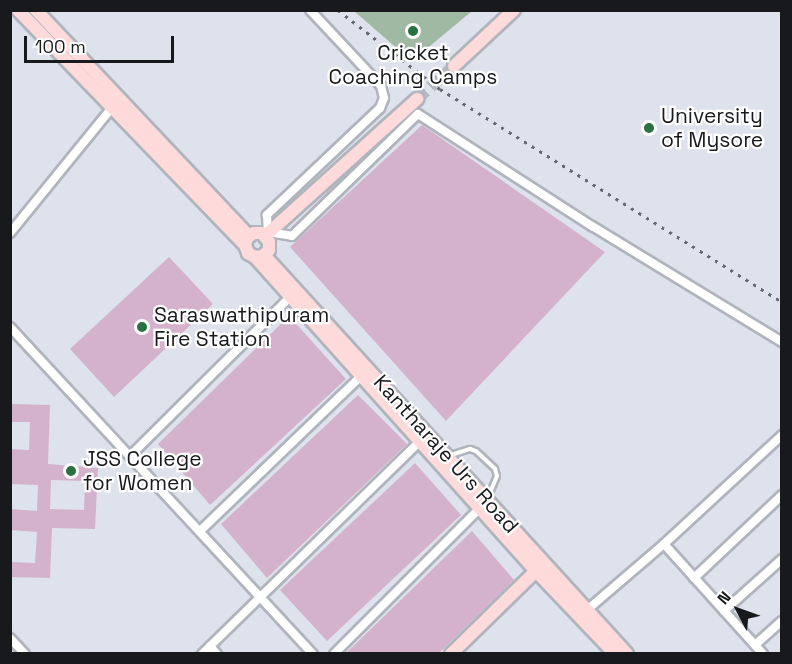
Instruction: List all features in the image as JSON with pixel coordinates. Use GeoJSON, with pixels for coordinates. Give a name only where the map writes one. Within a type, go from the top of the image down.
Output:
{"type":"FeatureCollection","features":[{"type":"Feature","properties":{"kind":"street"},"geometry":{"type":"LineString","coordinates":[[18,10],[115,103],[247,241],[248,253],[260,256],[269,246],[267,215],[380,108],[384,98],[381,86],[310,10]]}},
{"type":"Feature","properties":{"kind":"street"},"geometry":{"type":"LineString","coordinates":[[36,10],[115,103]]}},
{"type":"Feature","properties":{"kind":"street"},"geometry":{"type":"LineString","coordinates":[[454,66],[514,10]]}},
{"type":"Feature","properties":{"kind":"street"},"geometry":{"type":"LineString","coordinates":[[267,234],[417,99]]}},
{"type":"Feature","properties":{"kind":"street"},"geometry":{"type":"LineString","coordinates":[[10,233],[115,103]]}},
{"type":"Feature","properties":{"kind":"street"},"geometry":{"type":"LineString","coordinates":[[247,241],[258,233],[292,236],[418,114],[592,226],[782,342]]}},
{"type":"Feature","properties":{"kind":"street","name":"Kantharaje Urs Road"},"geometry":{"type":"LineString","coordinates":[[260,256],[289,298],[360,377],[423,438],[448,457],[484,504]]}},
{"type":"Feature","properties":{"kind":"street","name":"Kantharaje Urs Road"},"geometry":{"type":"LineString","coordinates":[[260,256],[484,504],[615,654]]}},
{"type":"Feature","properties":{"kind":"street"},"geometry":{"type":"LineString","coordinates":[[130,456],[289,298]]}},
{"type":"Feature","properties":{"kind":"street"},"geometry":{"type":"LineString","coordinates":[[10,327],[313,654]]}},
{"type":"Feature","properties":{"kind":"street"},"geometry":{"type":"LineString","coordinates":[[200,531],[360,377]]}},
{"type":"Feature","properties":{"kind":"street"},"geometry":{"type":"LineString","coordinates":[[587,610],[664,544],[782,435]]}},
{"type":"Feature","properties":{"kind":"street"},"geometry":{"type":"LineString","coordinates":[[202,654],[423,438]]}},
{"type":"Feature","properties":{"kind":"street"},"geometry":{"type":"LineString","coordinates":[[694,578],[782,495]]}},
{"type":"Feature","properties":{"kind":"street"},"geometry":{"type":"LineString","coordinates":[[334,654],[484,504]]}},
{"type":"Feature","properties":{"kind":"street"},"geometry":{"type":"LineString","coordinates":[[664,544],[763,654]]}},
{"type":"Feature","properties":{"kind":"street"},"geometry":{"type":"LineString","coordinates":[[724,611],[782,559]]}},
{"type":"Feature","properties":{"kind":"street"},"geometry":{"type":"LineString","coordinates":[[451,654],[540,568]]}},
{"type":"Feature","properties":{"kind":"street","name":"Kantharaje Urs Road"},"geometry":{"type":"LineString","coordinates":[[540,568],[587,610],[627,654]]}},
{"type":"Feature","properties":{"kind":"street"},"geometry":{"type":"LineString","coordinates":[[755,645],[782,621]]}},
{"type":"Feature","properties":{"kind":"street"},"geometry":{"type":"LineString","coordinates":[[10,638],[25,654]]}},
{"type":"Feature","properties":{"kind":"street"},"geometry":{"type":"LineString","coordinates":[[210,646],[217,654]]}},
{"type":"Feature","properties":{"kind":"lane"},"geometry":{"type":"LineString","coordinates":[[448,457],[470,449],[476,451],[495,469],[497,476],[484,504]]}},
{"type":"Feature","properties":{"kind":"green space","name":"Cricket Coaching Camps"},"geometry":{"type":"Polygon","coordinates":[[[354,11],[472,11],[424,51],[400,51],[354,11]]]}},
{"type":"Feature","properties":{"kind":"building"},"geometry":{"type":"Polygon","coordinates":[[[422,125],[605,252],[446,421],[290,247],[422,125]]]}},
{"type":"Feature","properties":{"kind":"building","name":"Saraswathipuram Fire Station"},"geometry":{"type":"Polygon","coordinates":[[[169,257],[213,304],[114,397],[70,349],[169,257]]]}},
{"type":"Feature","properties":{"kind":"building"},"geometry":{"type":"Polygon","coordinates":[[[289,316],[346,379],[210,505],[158,444],[289,316]]]}},
{"type":"Feature","properties":{"kind":"building"},"geometry":{"type":"Polygon","coordinates":[[[358,395],[407,444],[267,578],[221,524],[358,395]]]}},
{"type":"Feature","properties":{"kind":"building","name":"JSS College for Women"},"geometry":{"type":"Polygon","coordinates":[[[10,404],[50,405],[48,464],[98,468],[95,529],[52,528],[50,578],[10,577],[10,562],[35,563],[37,532],[10,530],[10,509],[37,511],[38,485],[10,484],[10,449],[29,450],[30,422],[10,422],[10,404]],[[51,480],[50,509],[84,510],[85,481],[51,480]]]}},
{"type":"Feature","properties":{"kind":"building"},"geometry":{"type":"Polygon","coordinates":[[[415,463],[461,515],[327,641],[280,590],[415,463]]]}},
{"type":"Feature","properties":{"kind":"building"},"geometry":{"type":"Polygon","coordinates":[[[472,531],[514,580],[438,654],[345,654],[472,531]]]}},
{"type":"Feature","properties":{"kind":"tunnel"},"geometry":{"type":"LineString","coordinates":[[417,99],[454,66]]}},
{"type":"Feature","properties":{"kind":"railway"},"geometry":{"type":"LineString","coordinates":[[338,10],[440,89],[782,302]]}},
{"type":"Feature","properties":{"kind":"place","name":"Cricket Coaching Camps"},"geometry":{"type":"Point","coordinates":[413,31]}},
{"type":"Feature","properties":{"kind":"place","name":"University of Mysore"},"geometry":{"type":"Point","coordinates":[649,128]}},
{"type":"Feature","properties":{"kind":"place","name":"Saraswathipuram Fire Station"},"geometry":{"type":"Point","coordinates":[142,327]}},
{"type":"Feature","properties":{"kind":"place","name":"JSS College for Women"},"geometry":{"type":"Point","coordinates":[71,471]}}]}
